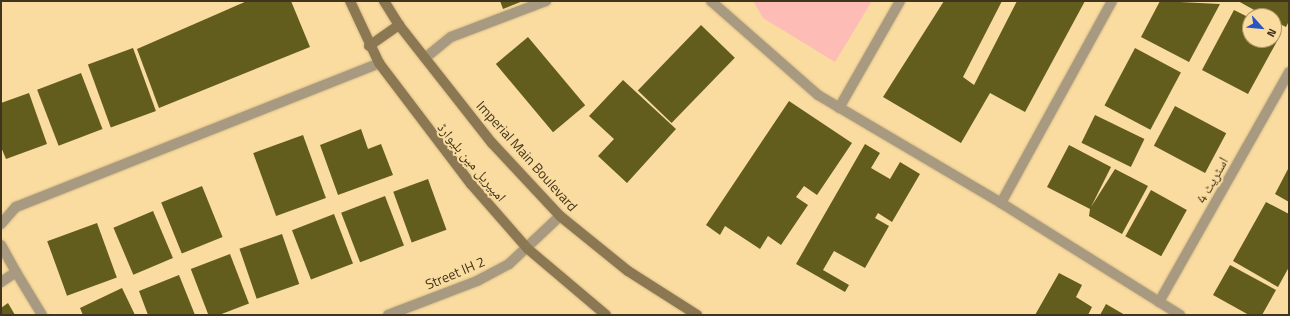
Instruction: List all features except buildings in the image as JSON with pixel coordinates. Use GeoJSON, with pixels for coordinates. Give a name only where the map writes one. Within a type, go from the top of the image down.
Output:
{"type":"FeatureCollection","features":[{"type":"Feature","properties":{"kind":"street","name":"امپیریل مین بلیوارڈ"},"geometry":{"type":"LineString","coordinates":[[350,1],[379,63],[422,122],[528,249],[606,315]]}},
{"type":"Feature","properties":{"kind":"street","name":"Imperial Main Boulevard"},"geometry":{"type":"LineString","coordinates":[[384,1],[399,25],[492,143],[560,216],[628,271],[697,315]]}},
{"type":"Feature","properties":{"kind":"street"},"geometry":{"type":"LineString","coordinates":[[425,58],[451,37],[546,1]]}},
{"type":"Feature","properties":{"kind":"street"},"geometry":{"type":"LineString","coordinates":[[711,1],[818,95],[1001,202],[1180,315]]}},
{"type":"Feature","properties":{"kind":"street"},"geometry":{"type":"LineString","coordinates":[[839,108],[900,1]]}},
{"type":"Feature","properties":{"kind":"street"},"geometry":{"type":"LineString","coordinates":[[1001,202],[1112,1]]}},
{"type":"Feature","properties":{"kind":"street"},"geometry":{"type":"LineString","coordinates":[[370,46],[399,25]]}},
{"type":"Feature","properties":{"kind":"street"},"geometry":{"type":"LineString","coordinates":[[1,224],[16,207],[379,63]]}},
{"type":"Feature","properties":{"kind":"street","name":"اسٹریٹ 4"},"geometry":{"type":"LineString","coordinates":[[1159,302],[1289,72]]}},
{"type":"Feature","properties":{"kind":"street","name":"Street IH 2"},"geometry":{"type":"LineString","coordinates":[[388,315],[477,281],[528,249],[560,216]]}},
{"type":"Feature","properties":{"kind":"street"},"geometry":{"type":"LineString","coordinates":[[1,245],[42,315]]}},
{"type":"Feature","properties":{"kind":"street"},"geometry":{"type":"LineString","coordinates":[[1,282],[16,272]]}},
{"type":"Feature","properties":{"kind":"shaded area"},"geometry":{"type":"Polygon","coordinates":[[[753,1],[872,1],[835,62],[763,18],[753,1]]]}}]}
